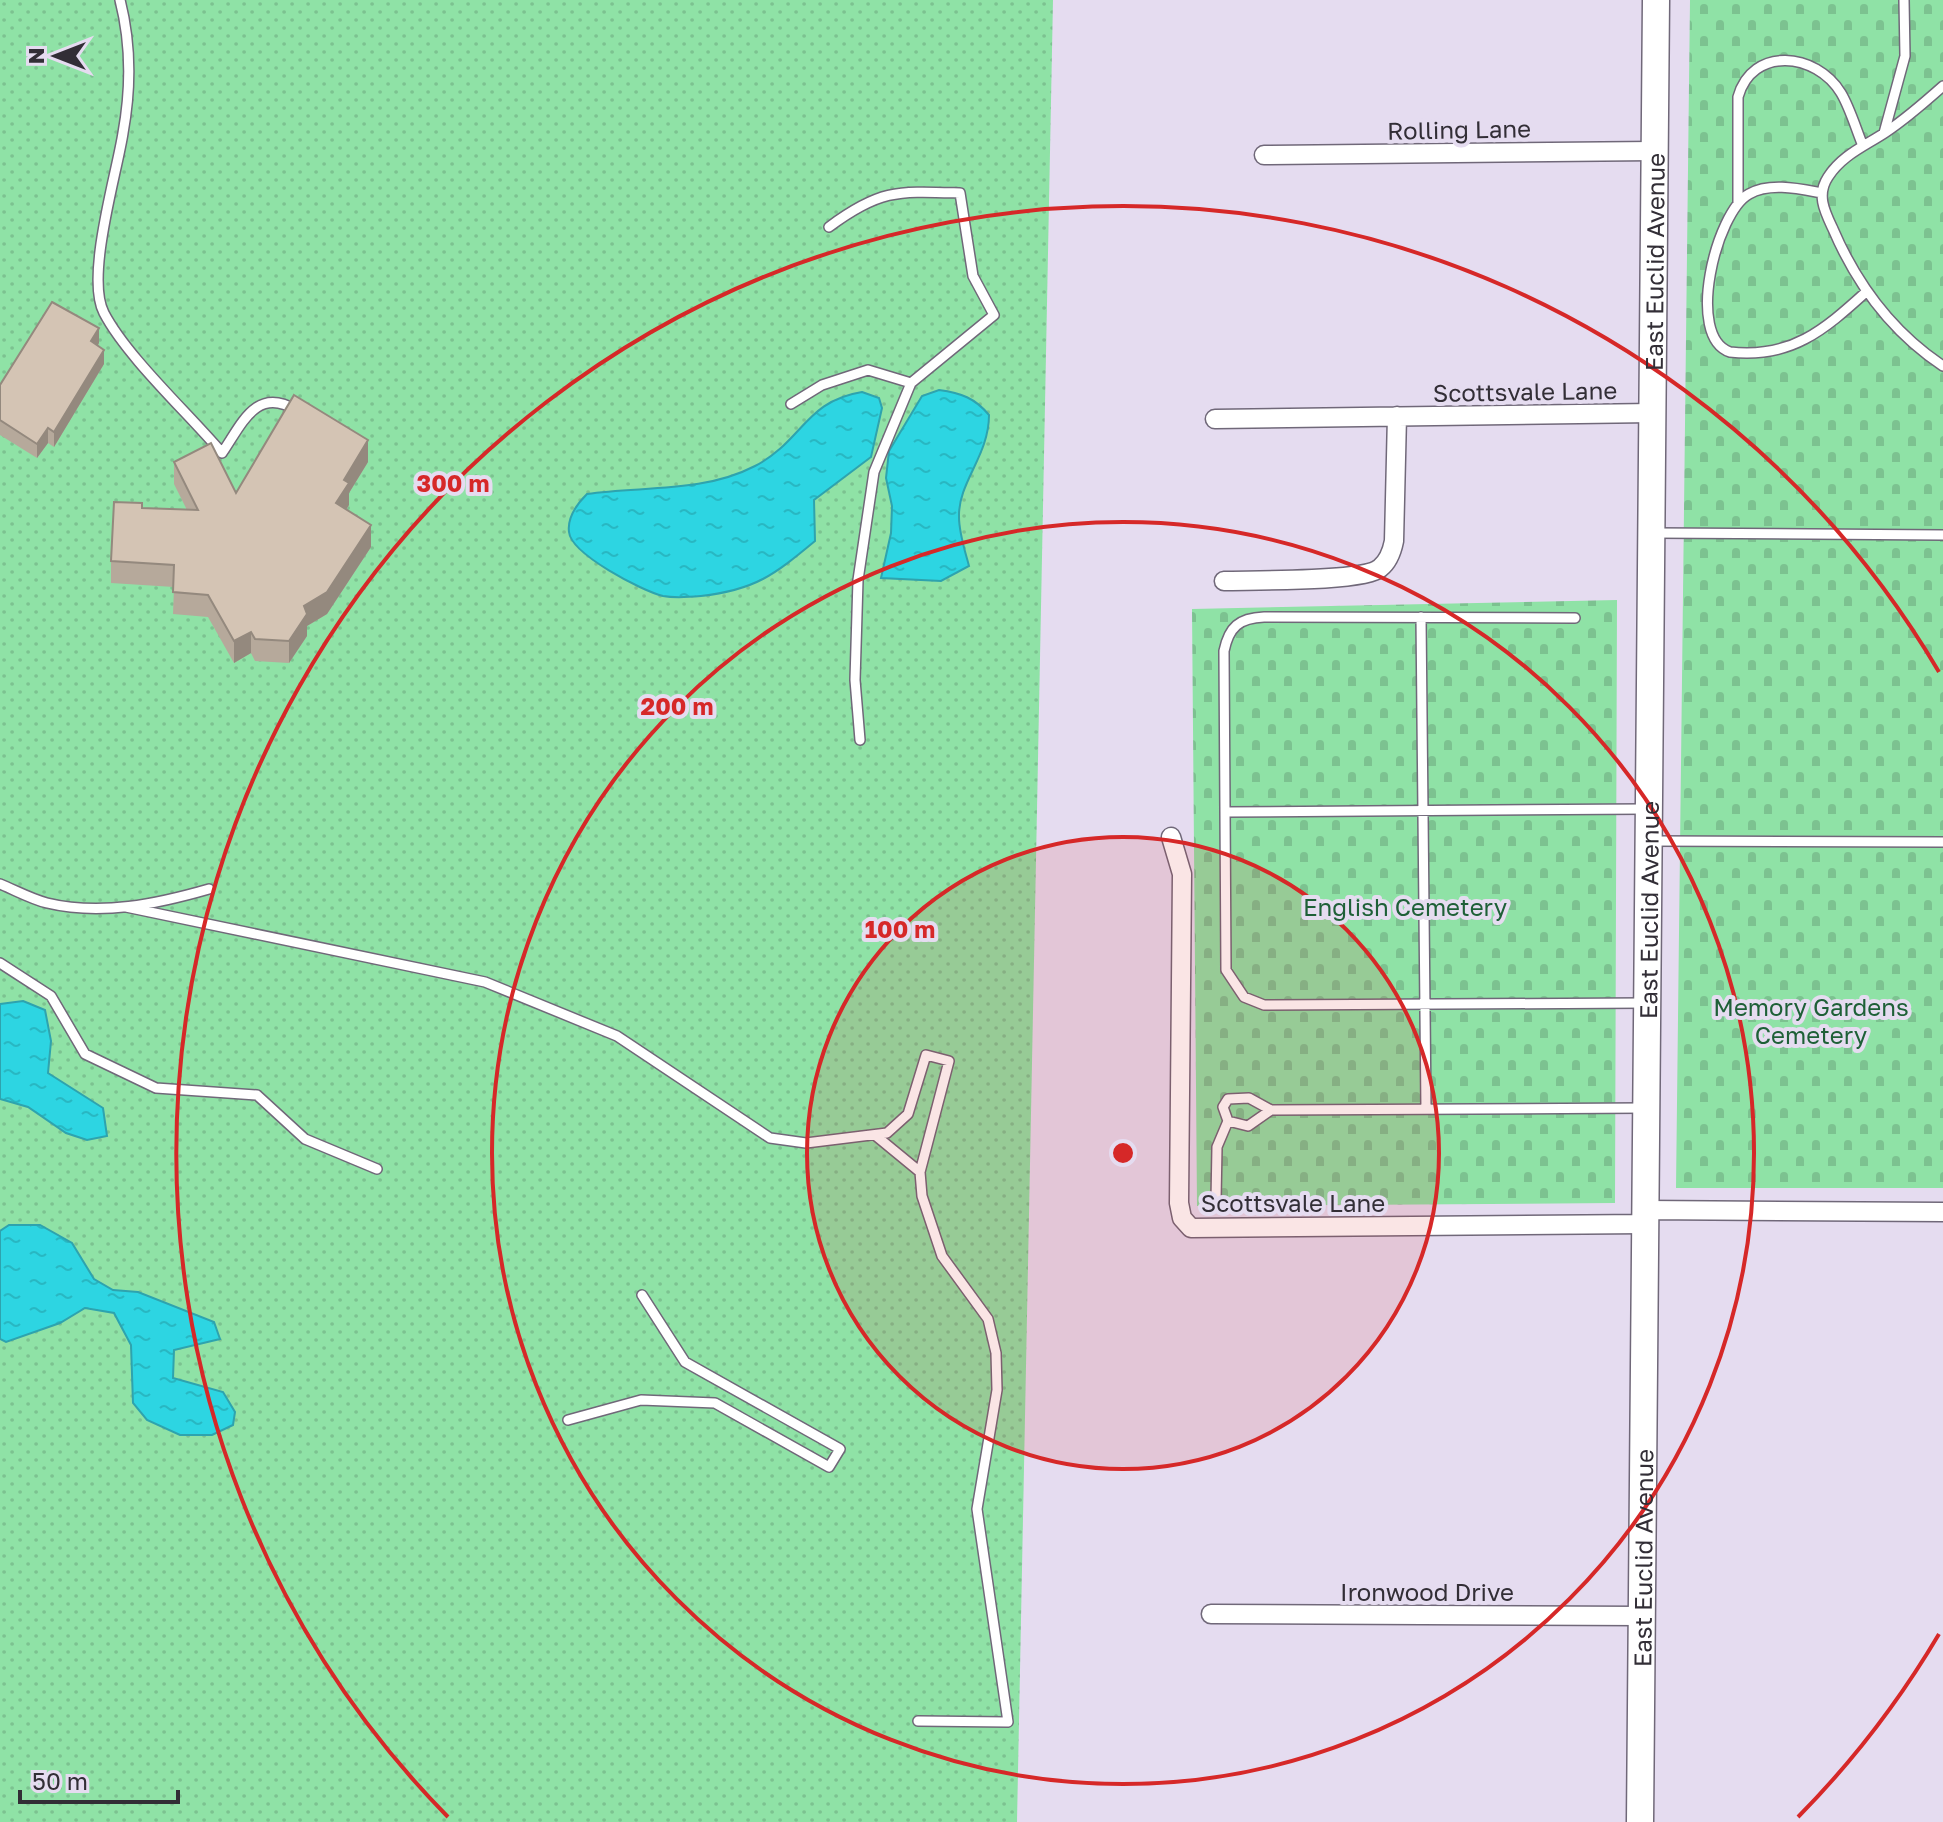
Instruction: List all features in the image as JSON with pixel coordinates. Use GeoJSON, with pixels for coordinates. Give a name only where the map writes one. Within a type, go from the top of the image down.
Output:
{"type":"FeatureCollection","features":[{"type":"Feature","properties":{"kind":"main road","name":"East Euclid Avenue"},"geometry":{"type":"LineString","coordinates":[[1640,1822],[1656,0]]}},
{"type":"Feature","properties":{"kind":"street","name":"Rolling Lane"},"geometry":{"type":"LineString","coordinates":[[1264,155],[1654,151]]}},
{"type":"Feature","properties":{"kind":"street","name":"Scottsvale Lane"},"geometry":{"type":"LineString","coordinates":[[1215,419],[1653,413]]}},
{"type":"Feature","properties":{"kind":"street"},"geometry":{"type":"LineString","coordinates":[[1224,581],[1355,576],[1378,571],[1390,556],[1394,541],[1397,416]]}},
{"type":"Feature","properties":{"kind":"street","name":"Scottsvale Lane"},"geometry":{"type":"LineString","coordinates":[[1171,837],[1182,874],[1179,1203],[1182,1218],[1191,1228],[1645,1217]]}},
{"type":"Feature","properties":{"kind":"street"},"geometry":{"type":"LineString","coordinates":[[1645,1217],[1943,1212]]}},
{"type":"Feature","properties":{"kind":"street","name":"Ironwood Drive"},"geometry":{"type":"LineString","coordinates":[[1211,1614],[1642,1616]]}},
{"type":"Feature","properties":{"kind":"lane"},"geometry":{"type":"LineString","coordinates":[[120,0],[130,43],[124,132],[108,198],[102,254],[99,287],[103,311],[145,367],[222,453],[248,415],[266,402],[283,402],[310,418]]}},
{"type":"Feature","properties":{"kind":"lane"},"geometry":{"type":"LineString","coordinates":[[1884,133],[1905,56],[1904,0]]}},
{"type":"Feature","properties":{"kind":"lane"},"geometry":{"type":"LineString","coordinates":[[1738,203],[1738,97],[1742,82],[1760,64],[1788,59],[1816,69],[1841,92],[1863,146]]}},
{"type":"Feature","properties":{"kind":"lane"},"geometry":{"type":"LineString","coordinates":[[1943,86],[1837,166],[1822,193],[1824,210],[1845,258],[1866,292],[1895,327],[1943,366]]}},
{"type":"Feature","properties":{"kind":"lane"},"geometry":{"type":"LineString","coordinates":[[1822,193],[1762,189],[1738,203],[1727,221],[1709,279],[1709,321],[1722,349],[1743,353],[1807,340],[1822,331],[1866,292]]}},
{"type":"Feature","properties":{"kind":"lane"},"geometry":{"type":"LineString","coordinates":[[829,227],[862,202],[900,191],[960,193],[973,276],[994,315],[911,383],[874,472],[858,580],[855,680],[860,740]]}},
{"type":"Feature","properties":{"kind":"lane"},"geometry":{"type":"LineString","coordinates":[[791,404],[822,385],[868,370],[911,383]]}},
{"type":"Feature","properties":{"kind":"lane"},"geometry":{"type":"LineString","coordinates":[[1652,533],[1943,535]]}},
{"type":"Feature","properties":{"kind":"lane"},"geometry":{"type":"LineString","coordinates":[[1421,617],[1426,1109]]}},
{"type":"Feature","properties":{"kind":"lane"},"geometry":{"type":"LineString","coordinates":[[1575,618],[1249,618],[1232,628],[1224,651],[1226,970],[1244,997],[1264,1005],[1647,1003]]}},
{"type":"Feature","properties":{"kind":"lane"},"geometry":{"type":"LineString","coordinates":[[1225,812],[1648,809]]}},
{"type":"Feature","properties":{"kind":"lane"},"geometry":{"type":"LineString","coordinates":[[1648,841],[1943,842]]}},
{"type":"Feature","properties":{"kind":"lane"},"geometry":{"type":"LineString","coordinates":[[0,884],[46,903],[92,908],[162,903],[209,889]]}},
{"type":"Feature","properties":{"kind":"lane"},"geometry":{"type":"LineString","coordinates":[[126,907],[485,982],[617,1036],[770,1138],[806,1143],[887,1133],[908,1114],[926,1055],[949,1061],[920,1172],[922,1196],[942,1256],[988,1319],[996,1353],[997,1390],[977,1509],[1008,1722],[918,1721]]}},
{"type":"Feature","properties":{"kind":"lane"},"geometry":{"type":"LineString","coordinates":[[0,963],[51,996],[85,1054],[156,1088],[257,1095],[305,1139],[377,1169]]}},
{"type":"Feature","properties":{"kind":"lane"},"geometry":{"type":"LineString","coordinates":[[1216,1200],[1217,1147],[1228,1121],[1223,1107],[1228,1099],[1237,1096],[1271,1110],[1646,1108]]}},
{"type":"Feature","properties":{"kind":"lane"},"geometry":{"type":"LineString","coordinates":[[1228,1121],[1248,1126],[1271,1110]]}},
{"type":"Feature","properties":{"kind":"lane"},"geometry":{"type":"LineString","coordinates":[[875,1135],[920,1172]]}},
{"type":"Feature","properties":{"kind":"lane"},"geometry":{"type":"LineString","coordinates":[[568,1420],[641,1400],[715,1403],[829,1467],[840,1449],[685,1362],[642,1295]]}},
{"type":"Feature","properties":{"kind":"green space"},"geometry":{"type":"Polygon","coordinates":[[[0,0],[1053,0],[1017,1822],[0,1822],[0,0]]]}},
{"type":"Feature","properties":{"kind":"green space","name":"Memory Gardens Cemetery"},"geometry":{"type":"Polygon","coordinates":[[[1690,0],[1943,0],[1943,1188],[1676,1188],[1690,0]]]}},
{"type":"Feature","properties":{"kind":"green space","name":"English Cemetery"},"geometry":{"type":"Polygon","coordinates":[[[1617,600],[1615,1203],[1197,1206],[1192,609],[1617,600]]]}},
{"type":"Feature","properties":{"kind":"water"},"geometry":{"type":"Polygon","coordinates":[[[939,390],[967,397],[989,415],[984,443],[960,504],[960,529],[969,566],[941,581],[881,578],[891,533],[892,506],[886,478],[889,451],[922,396],[939,390]]]}},
{"type":"Feature","properties":{"kind":"water"},"geometry":{"type":"Polygon","coordinates":[[[862,392],[879,398],[882,408],[871,457],[814,500],[815,541],[763,579],[720,593],[663,596],[594,561],[573,541],[569,532],[571,516],[587,494],[693,485],[735,475],[771,456],[828,404],[862,392]]]}},
{"type":"Feature","properties":{"kind":"water"},"geometry":{"type":"Polygon","coordinates":[[[23,1001],[45,1010],[51,1041],[48,1073],[103,1108],[107,1136],[87,1140],[66,1133],[28,1107],[0,1099],[0,1004],[23,1001]]]}},
{"type":"Feature","properties":{"kind":"water"},"geometry":{"type":"Polygon","coordinates":[[[9,1225],[40,1225],[72,1243],[94,1279],[113,1290],[138,1292],[214,1322],[220,1339],[174,1350],[173,1378],[223,1392],[235,1412],[233,1425],[212,1435],[180,1435],[147,1420],[133,1403],[131,1345],[114,1313],[85,1308],[60,1323],[6,1342],[0,1339],[0,1231],[9,1225]]]}},
{"type":"Feature","properties":{"kind":"building"},"geometry":{"type":"Polygon","coordinates":[[[52,302],[99,328],[91,341],[104,350],[54,432],[48,428],[37,444],[0,420],[0,385],[52,302]]]}},
{"type":"Feature","properties":{"kind":"building"},"geometry":{"type":"Polygon","coordinates":[[[294,395],[368,440],[344,480],[349,483],[336,503],[371,525],[327,592],[304,606],[307,614],[289,641],[255,639],[251,632],[234,641],[208,595],[173,592],[174,565],[111,561],[114,502],[142,503],[142,508],[198,510],[174,462],[211,443],[236,493],[294,395]]]}}]}
